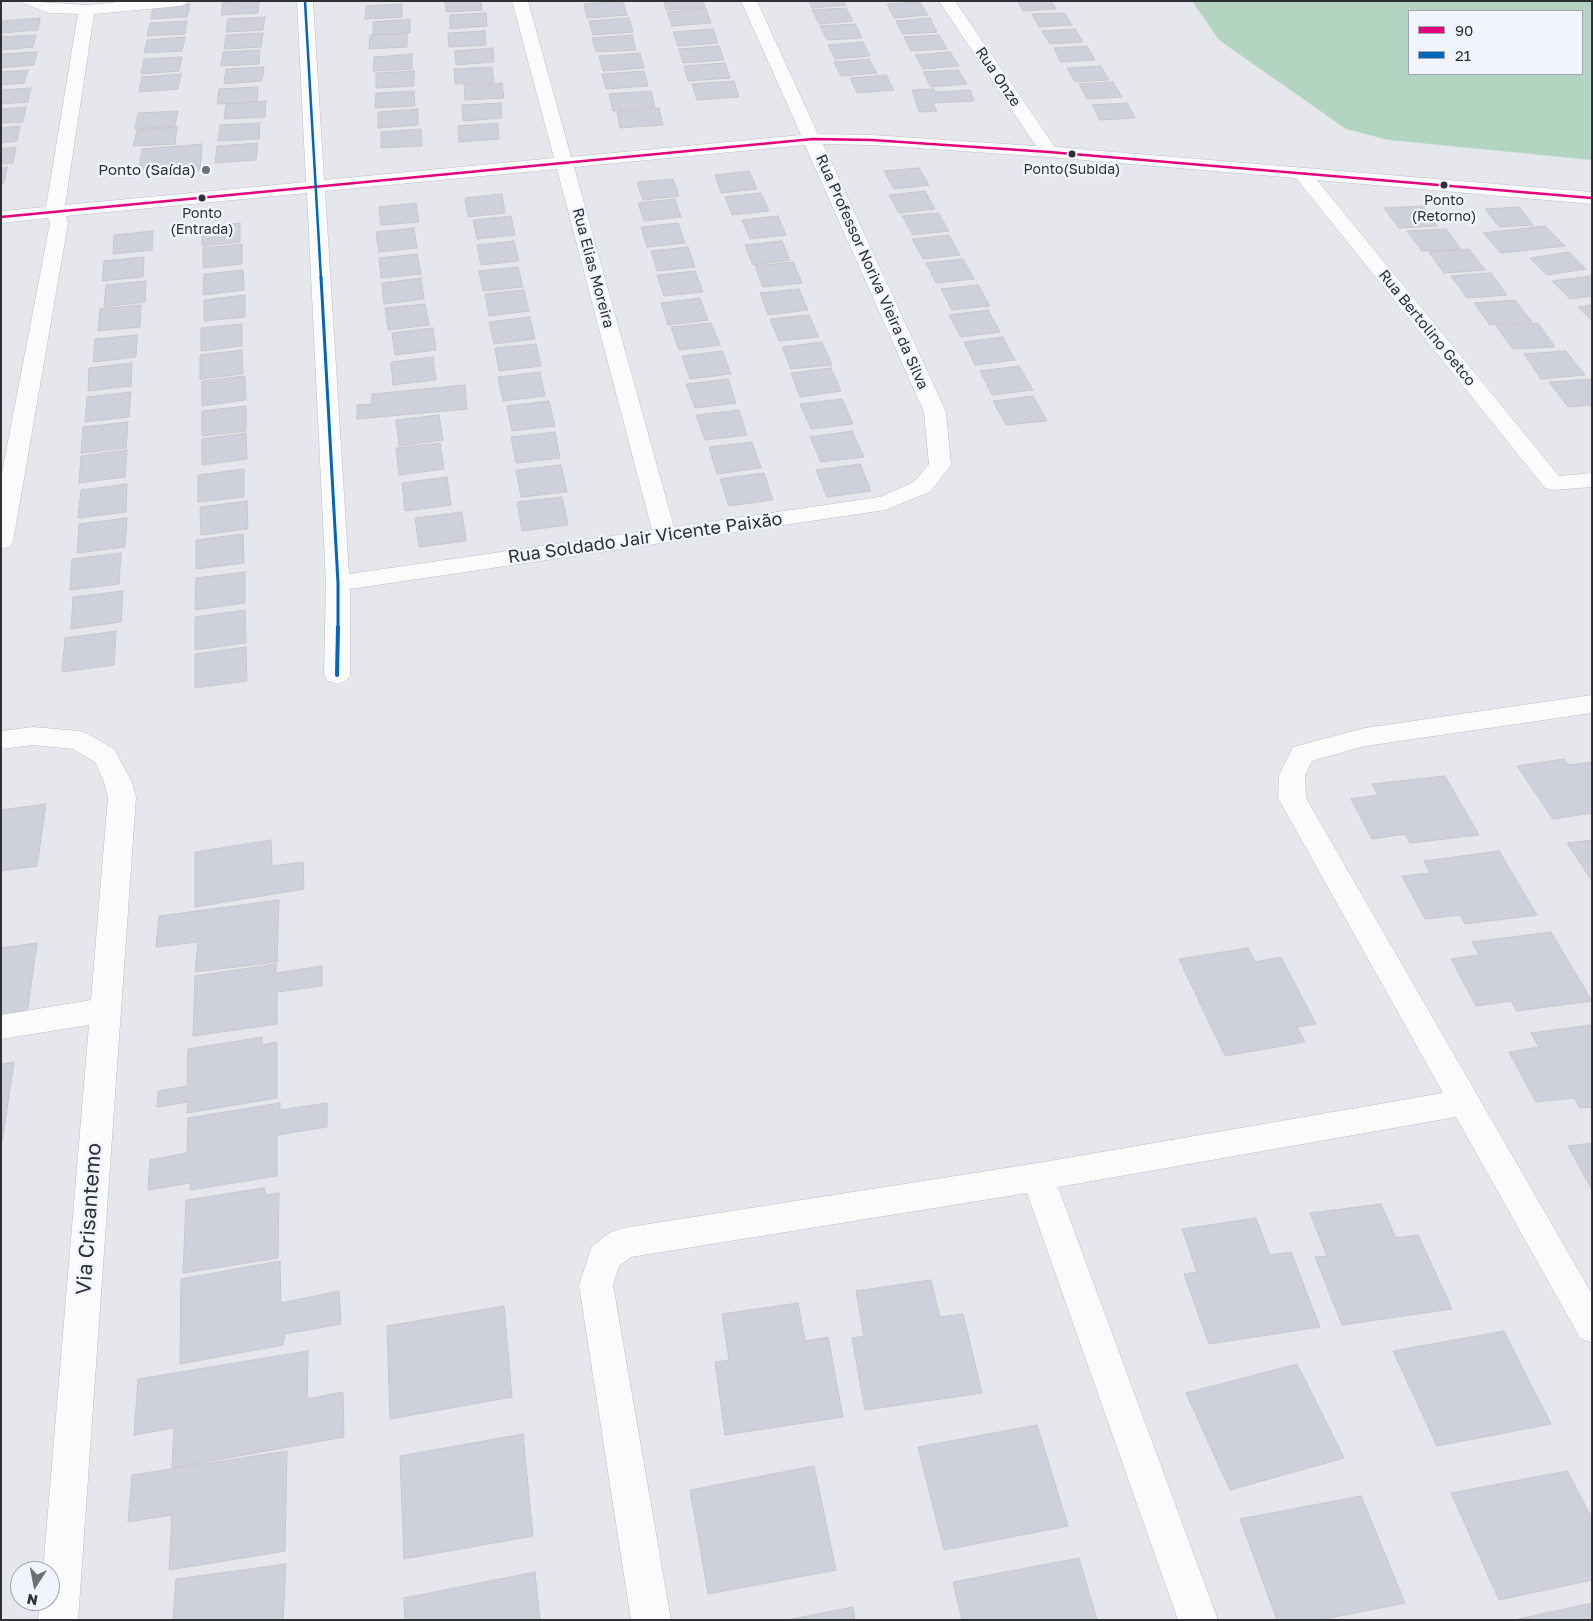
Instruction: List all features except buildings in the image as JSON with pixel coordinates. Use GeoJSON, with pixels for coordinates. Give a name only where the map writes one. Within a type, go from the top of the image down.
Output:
{"type":"FeatureCollection","features":[{"type":"Feature","properties":{"kind":"street"},"geometry":{"type":"LineString","coordinates":[[31,1],[50,8],[87,10],[180,1]]}},
{"type":"Feature","properties":{"kind":"street"},"geometry":{"type":"LineString","coordinates":[[305,1],[338,583],[338,675]]}},
{"type":"Feature","properties":{"kind":"street","name":"Rua Elias Moreira"},"geometry":{"type":"LineString","coordinates":[[520,1],[665,535]]}},
{"type":"Feature","properties":{"kind":"street","name":"Rua Professor Noriva Vieira da Silva"},"geometry":{"type":"LineString","coordinates":[[749,1],[936,412],[940,465]]}},
{"type":"Feature","properties":{"kind":"street","name":"Rua Onze"},"geometry":{"type":"LineString","coordinates":[[947,1],[1049,152]]}},
{"type":"Feature","properties":{"kind":"street"},"geometry":{"type":"LineString","coordinates":[[1,542],[59,223],[55,212],[87,10]]}},
{"type":"Feature","properties":{"kind":"street"},"geometry":{"type":"LineString","coordinates":[[1,217],[813,139],[872,140],[1049,152],[1588,202]]}},
{"type":"Feature","properties":{"kind":"street","name":"Rua Bertolino Getco"},"geometry":{"type":"LineString","coordinates":[[1302,174],[1553,483],[1592,480]]}},
{"type":"Feature","properties":{"kind":"street","name":"Rua Soldado Jair Vicente Paixão"},"geometry":{"type":"LineString","coordinates":[[338,583],[885,502],[922,487],[940,465]]}},
{"type":"Feature","properties":{"kind":"street"},"geometry":{"type":"LineString","coordinates":[[1592,704],[1365,737],[1302,754],[1292,775],[1292,798],[1592,1328]]}},
{"type":"Feature","properties":{"kind":"street","name":"Via Crisantemo"},"geometry":{"type":"LineString","coordinates":[[1,740],[33,736],[79,740],[105,756],[118,782],[122,797],[58,1620]]}},
{"type":"Feature","properties":{"kind":"street"},"geometry":{"type":"LineString","coordinates":[[1,1026],[105,1010]]}},
{"type":"Feature","properties":{"kind":"street"},"geometry":{"type":"LineString","coordinates":[[651,1620],[596,1285],[604,1257],[622,1243],[1038,1177],[1464,1102]]}},
{"type":"Feature","properties":{"kind":"street"},"geometry":{"type":"LineString","coordinates":[[1038,1177],[1198,1620]]}},
{"type":"Feature","properties":{"kind":"green space"},"geometry":{"type":"Polygon","coordinates":[[[1192,1],[1592,1],[1592,160],[1389,140],[1346,129],[1219,40],[1192,1]]]}},
{"type":"Feature","properties":{"kind":"transit line","name":"21"},"geometry":{"type":"LineString","coordinates":[[305,1],[338,583],[337,675]]}},
{"type":"Feature","properties":{"kind":"transit line","name":"90"},"geometry":{"type":"LineString","coordinates":[[1,217],[813,139],[872,140],[1049,152],[1592,198]]}},
{"type":"Feature","properties":{"kind":"place","name":"Ponto(Subida)"},"geometry":{"type":"Point","coordinates":[1072,154]}},
{"type":"Feature","properties":{"kind":"place","name":"Ponto (Saída)"},"geometry":{"type":"Point","coordinates":[206,170]}},
{"type":"Feature","properties":{"kind":"place","name":"Ponto (Retorno)"},"geometry":{"type":"Point","coordinates":[1444,185]}},
{"type":"Feature","properties":{"kind":"place","name":"Ponto (Entrada)"},"geometry":{"type":"Point","coordinates":[202,198]}}]}
